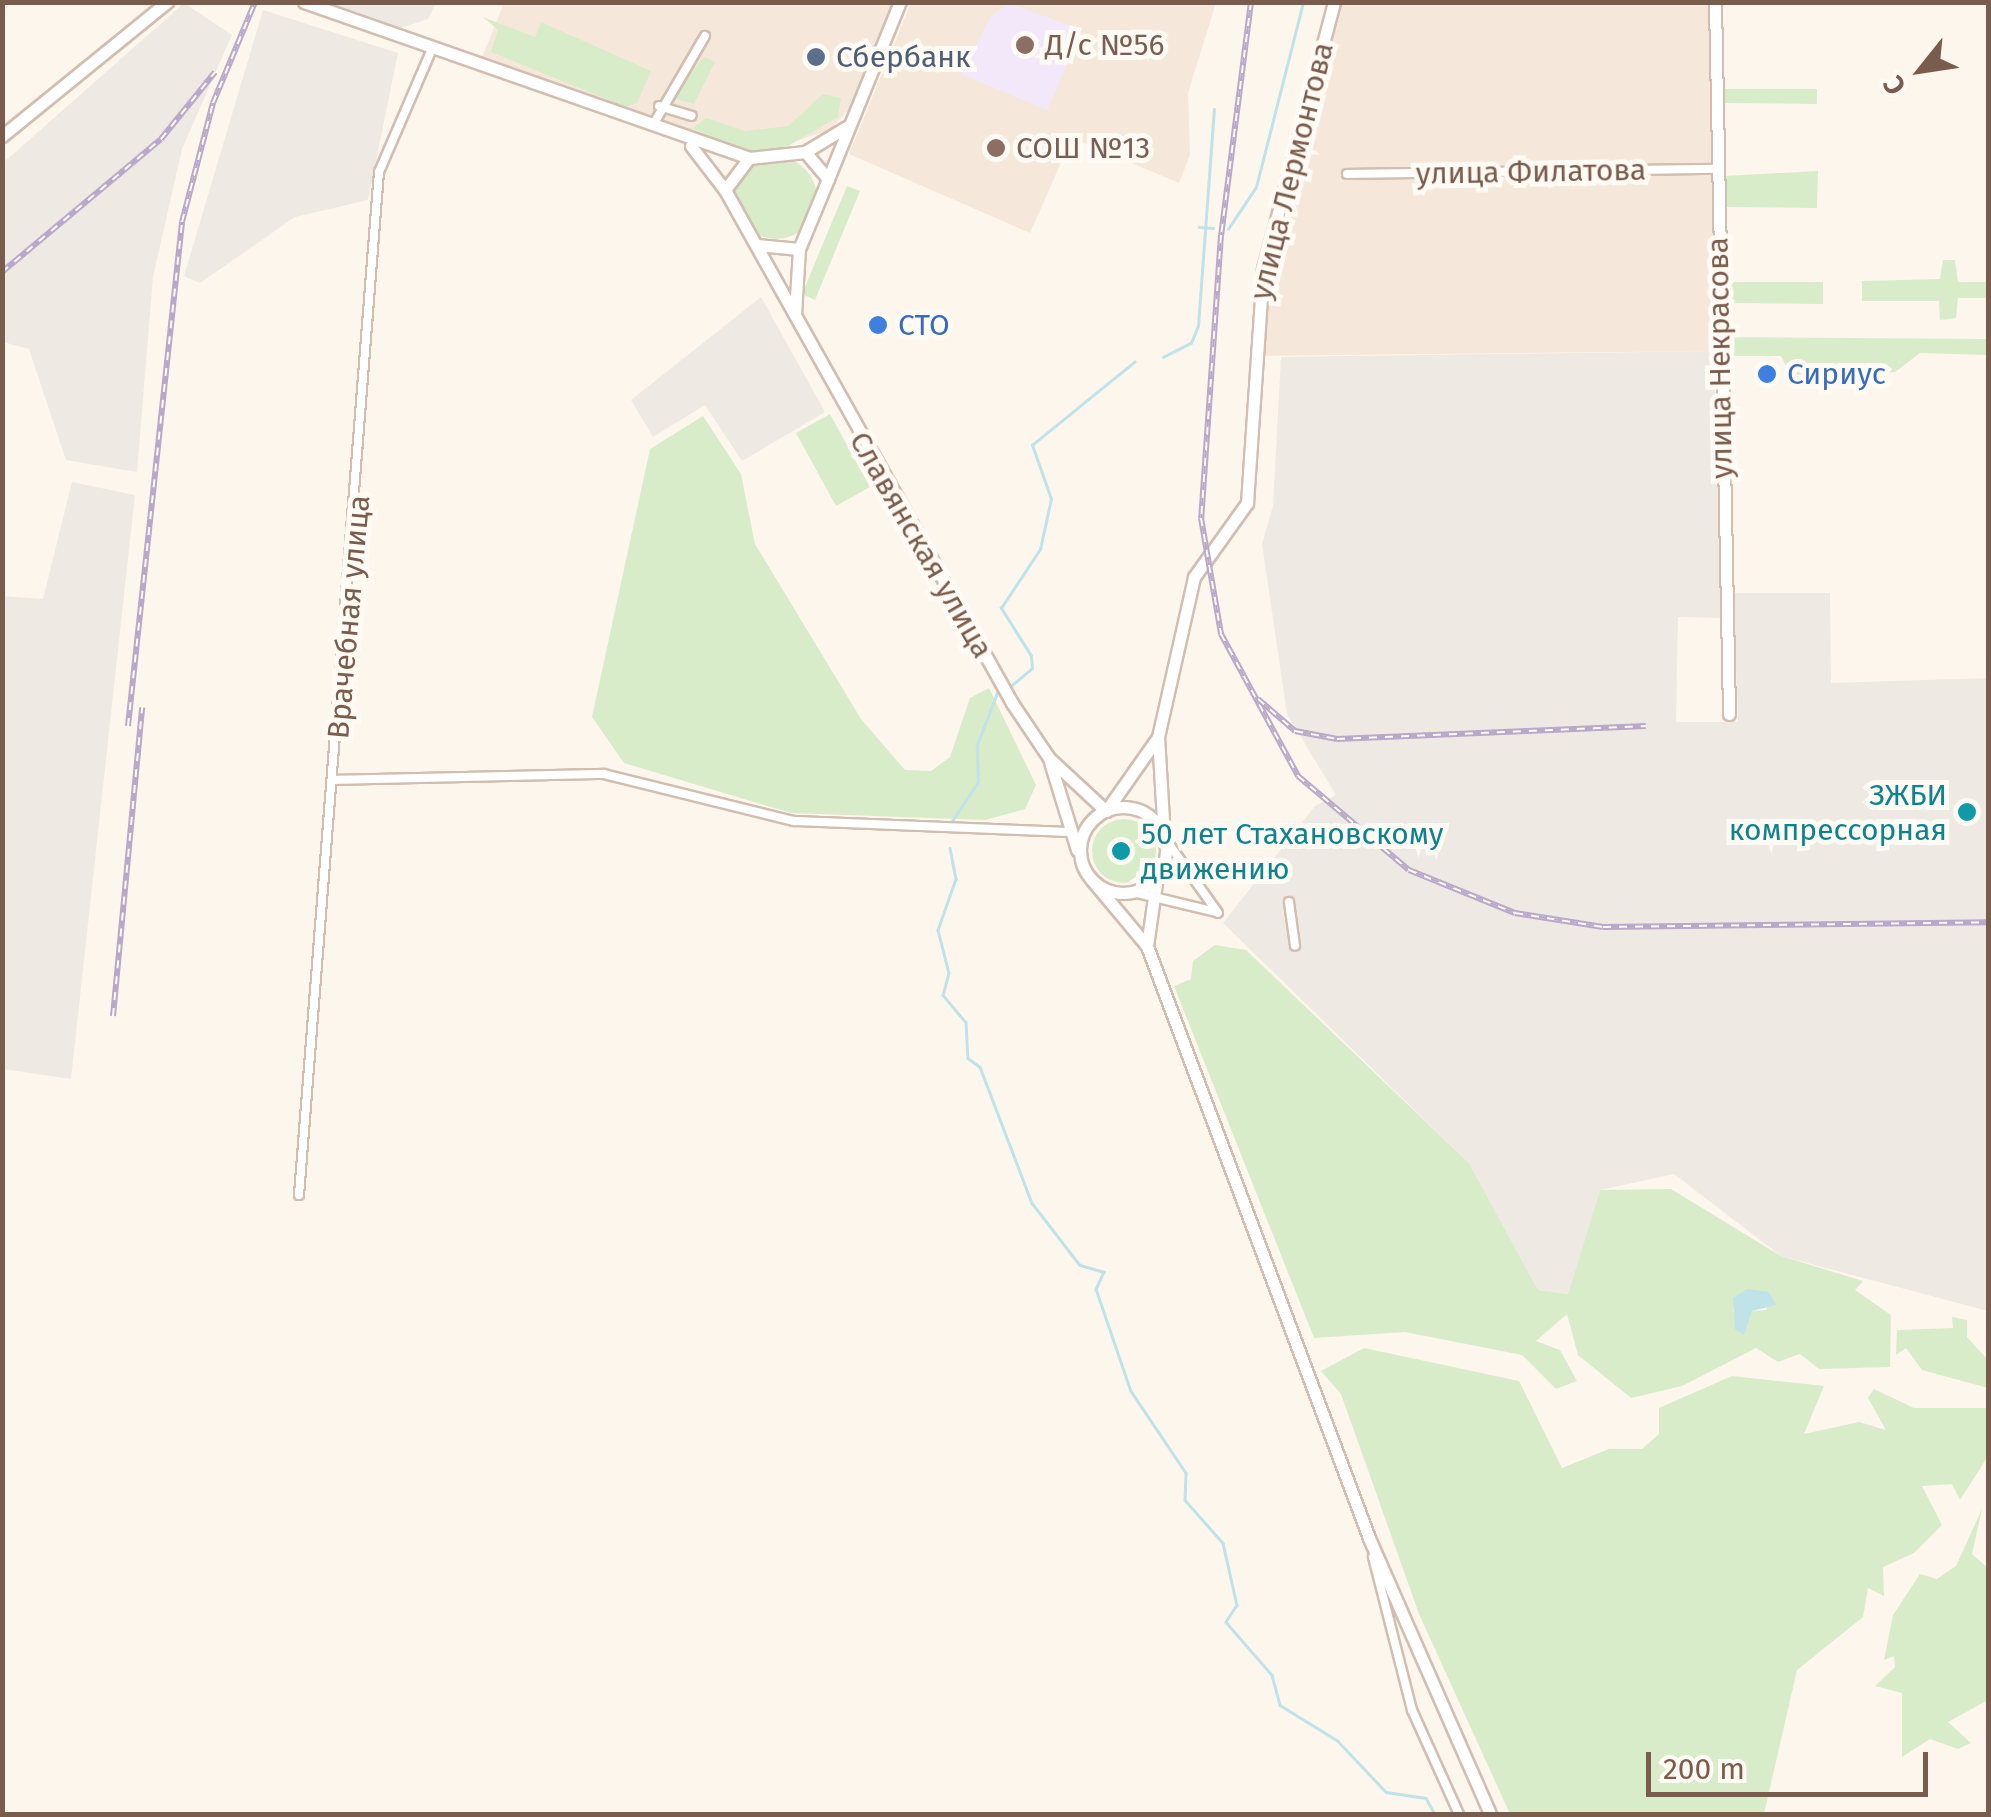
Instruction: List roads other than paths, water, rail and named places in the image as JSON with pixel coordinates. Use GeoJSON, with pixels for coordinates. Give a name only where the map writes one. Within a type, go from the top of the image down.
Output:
{"type":"FeatureCollection","features":[{"type":"Feature","properties":{"kind":"main road"},"geometry":{"type":"LineString","coordinates":[[3,136],[166,2]]}},
{"type":"Feature","properties":{"kind":"main road"},"geometry":{"type":"LineString","coordinates":[[304,2],[688,142],[749,158],[806,152],[848,126]]}},
{"type":"Feature","properties":{"kind":"main road"},"geometry":{"type":"LineString","coordinates":[[797,328],[791,286],[799,248],[900,2]]}},
{"type":"Feature","properties":{"kind":"main road","name":"улица Лермонтова"},"geometry":{"type":"LineString","coordinates":[[1158,737],[1194,576],[1246,503],[1262,269],[1334,2]]}},
{"type":"Feature","properties":{"kind":"main road","name":"улица Некрасова"},"geometry":{"type":"LineString","coordinates":[[1715,2],[1729,714]]}},
{"type":"Feature","properties":{"kind":"main road"},"geometry":{"type":"LineString","coordinates":[[688,142],[725,190],[757,244],[799,248]]}},
{"type":"Feature","properties":{"kind":"main road"},"geometry":{"type":"LineString","coordinates":[[806,152],[828,178]]}},
{"type":"Feature","properties":{"kind":"main road"},"geometry":{"type":"LineString","coordinates":[[725,190],[749,158]]}},
{"type":"Feature","properties":{"kind":"main road","name":"Славянская улица"},"geometry":{"type":"LineString","coordinates":[[757,244],[797,328],[1049,758],[1082,863]]}},
{"type":"Feature","properties":{"kind":"main road"},"geometry":{"type":"LineString","coordinates":[[1158,737],[1106,811],[1083,834],[1082,863],[1147,946],[1369,1538],[1490,1814]]}},
{"type":"Feature","properties":{"kind":"main road"},"geometry":{"type":"LineString","coordinates":[[1147,946],[1164,837],[1158,737]]}},
{"type":"Feature","properties":{"kind":"main road","name":"Славянская улица"},"geometry":{"type":"LineString","coordinates":[[1049,758],[1106,811]]}},
{"type":"Feature","properties":{"kind":"main road"},"geometry":{"type":"LineString","coordinates":[[1106,811],[1142,812],[1164,837]]}},
{"type":"Feature","properties":{"kind":"main road"},"geometry":{"type":"LineString","coordinates":[[1091,879],[1132,892],[1158,875]]}},
{"type":"Feature","properties":{"kind":"street"},"geometry":{"type":"LineString","coordinates":[[651,129],[659,106],[705,36]]}},
{"type":"Feature","properties":{"kind":"street","name":"Врачебная улица"},"geometry":{"type":"LineString","coordinates":[[298,1196],[334,780],[379,172],[432,49]]}},
{"type":"Feature","properties":{"kind":"street"},"geometry":{"type":"LineString","coordinates":[[659,106],[691,116]]}},
{"type":"Feature","properties":{"kind":"street","name":"улица Филатова"},"geometry":{"type":"LineString","coordinates":[[1347,174],[1716,169]]}},
{"type":"Feature","properties":{"kind":"street"},"geometry":{"type":"LineString","coordinates":[[334,780],[604,774],[794,821],[1071,832]]}},
{"type":"Feature","properties":{"kind":"street"},"geometry":{"type":"LineString","coordinates":[[1132,892],[1218,913],[1164,837]]}},
{"type":"Feature","properties":{"kind":"street"},"geometry":{"type":"LineString","coordinates":[[1290,902],[1295,946]]}},
{"type":"Feature","properties":{"kind":"street"},"geometry":{"type":"LineString","coordinates":[[1369,1538],[1412,1710],[1460,1814]]}},
{"type":"Feature","properties":{"kind":"water"},"geometry":{"type":"Polygon","coordinates":[[[1747,1289],[1769,1292],[1776,1305],[1752,1311],[1744,1335],[1735,1329],[1733,1298],[1747,1289]]]}},
{"type":"Feature","properties":{"kind":"waterway"},"geometry":{"type":"LineString","coordinates":[[1228,229],[1256,187],[1303,2]]}},
{"type":"Feature","properties":{"kind":"waterway"},"geometry":{"type":"LineString","coordinates":[[1163,357],[1191,343],[1198,326],[1214,110]]}},
{"type":"Feature","properties":{"kind":"waterway"},"geometry":{"type":"LineString","coordinates":[[1199,227],[1213,228]]}},
{"type":"Feature","properties":{"kind":"waterway"},"geometry":{"type":"LineString","coordinates":[[1012,685],[1032,668],[1031,656],[1001,608],[1040,549],[1051,499],[1032,445],[1134,362]]}},
{"type":"Feature","properties":{"kind":"waterway"},"geometry":{"type":"LineString","coordinates":[[950,824],[978,782],[977,745],[997,693]]}},
{"type":"Feature","properties":{"kind":"waterway"},"geometry":{"type":"LineString","coordinates":[[950,848],[956,879],[938,930],[949,973],[943,995],[966,1022],[968,1058],[980,1067],[1032,1203],[1080,1265],[1104,1272],[1096,1289],[1131,1391],[1186,1473],[1185,1500],[1223,1543],[1237,1605],[1226,1622],[1272,1675],[1280,1705],[1338,1741],[1386,1792],[1426,1798],[1435,1814]]}},
{"type":"Feature","properties":{"kind":"railway"},"geometry":{"type":"LineString","coordinates":[[128,726],[182,222],[213,103],[255,2]]}},
{"type":"Feature","properties":{"kind":"railway"},"geometry":{"type":"LineString","coordinates":[[1251,2],[1221,235],[1201,518],[1221,634],[1298,776],[1409,870],[1515,913],[1603,927],[1988,922]]}},
{"type":"Feature","properties":{"kind":"railway"},"geometry":{"type":"LineString","coordinates":[[2,272],[161,139],[215,72]]}},
{"type":"Feature","properties":{"kind":"railway"},"geometry":{"type":"LineString","coordinates":[[1258,699],[1295,731],[1337,739],[1646,726]]}},
{"type":"Feature","properties":{"kind":"railway"},"geometry":{"type":"LineString","coordinates":[[113,1016],[142,707]]}},
{"type":"Feature","properties":{"kind":"place","name":"Д/с №56"},"geometry":{"type":"Point","coordinates":[1025,45]}},
{"type":"Feature","properties":{"kind":"place","name":"Сбербанк"},"geometry":{"type":"Point","coordinates":[816,57]}},
{"type":"Feature","properties":{"kind":"place","name":"СОШ №13"},"geometry":{"type":"Point","coordinates":[996,148]}},
{"type":"Feature","properties":{"kind":"place","name":"СТО"},"geometry":{"type":"Point","coordinates":[878,325]}},
{"type":"Feature","properties":{"kind":"place","name":"Сириус"},"geometry":{"type":"Point","coordinates":[1767,374]}},
{"type":"Feature","properties":{"kind":"place","name":"ЗЖБИ компрессорная"},"geometry":{"type":"Point","coordinates":[1967,812]}},
{"type":"Feature","properties":{"kind":"place","name":"50 лет Стахановскому движению"},"geometry":{"type":"Point","coordinates":[1121,851]}}]}
